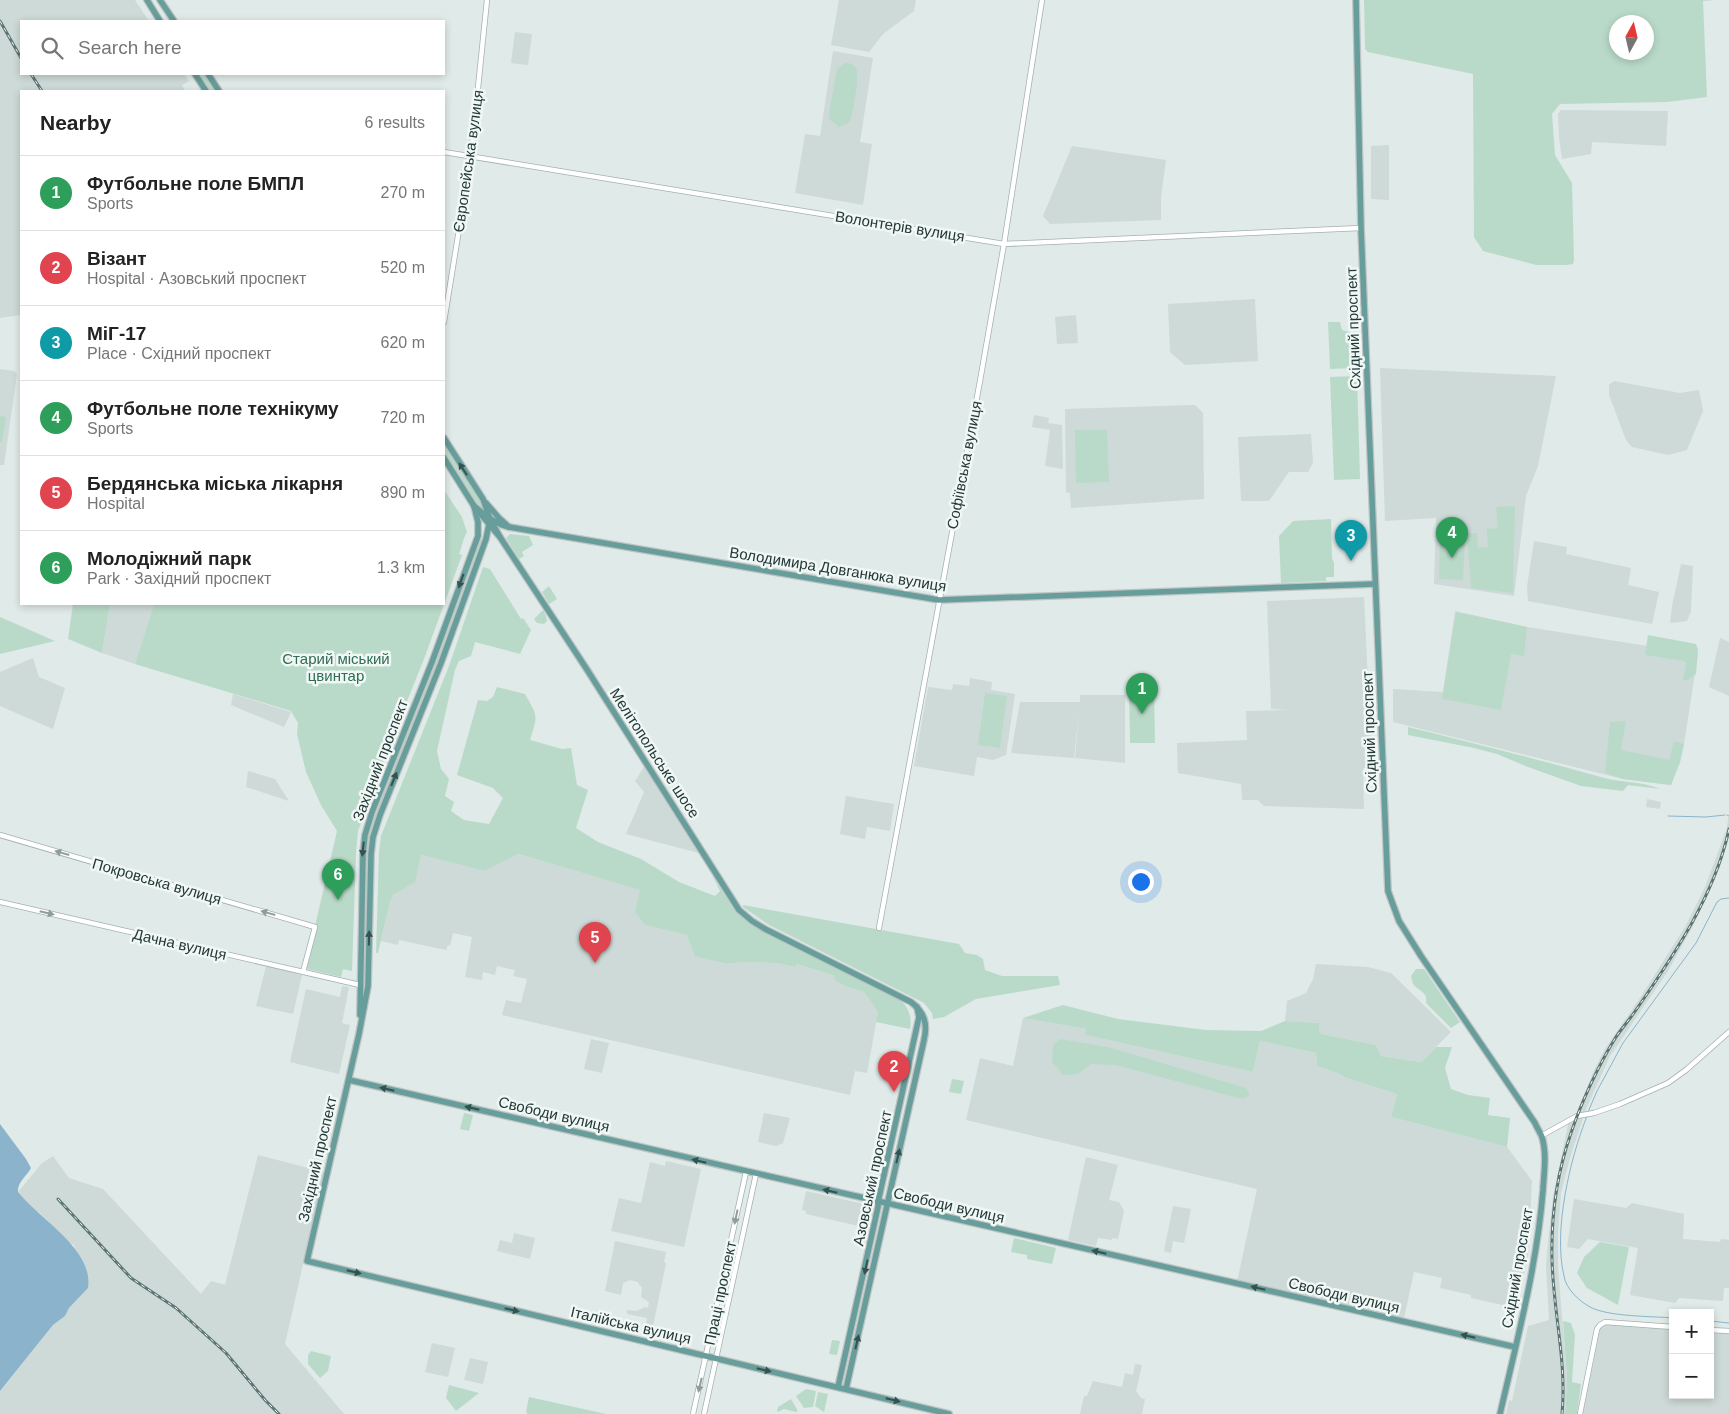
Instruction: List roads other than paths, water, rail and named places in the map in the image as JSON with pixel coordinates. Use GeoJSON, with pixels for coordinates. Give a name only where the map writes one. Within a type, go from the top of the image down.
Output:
{"type":"FeatureCollection","features":[{"type":"Feature","properties":{"kind":"main road"},"geometry":{"type":"LineString","coordinates":[[147,0],[159,20]]}},
{"type":"Feature","properties":{"kind":"main road"},"geometry":{"type":"LineString","coordinates":[[160,0],[173,20]]}},
{"type":"Feature","properties":{"kind":"main road","name":"Східний проспект"},"geometry":{"type":"LineString","coordinates":[[1356,0],[1361,228],[1388,891],[1399,920],[1421,956],[1535,1123],[1541,1136],[1545,1161],[1540,1224],[1535,1257],[1500,1414]]}},
{"type":"Feature","properties":{"kind":"main road"},"geometry":{"type":"LineString","coordinates":[[195,75],[205,90]]}},
{"type":"Feature","properties":{"kind":"main road"},"geometry":{"type":"LineString","coordinates":[[209,75],[219,90]]}},
{"type":"Feature","properties":{"kind":"main road","name":"Мелітопольське шосе"},"geometry":{"type":"LineString","coordinates":[[445,440],[483,499],[489,522],[586,668],[739,910],[765,929],[911,1002],[917,1007]]}},
{"type":"Feature","properties":{"kind":"main road"},"geometry":{"type":"LineString","coordinates":[[445,460],[474,506],[489,522],[509,528]]}},
{"type":"Feature","properties":{"kind":"main road"},"geometry":{"type":"LineString","coordinates":[[483,499],[509,528]]}},
{"type":"Feature","properties":{"kind":"main road","name":"Західний проспект"},"geometry":{"type":"LineString","coordinates":[[359,1034],[361,894],[365,835],[372,812],[432,662],[478,536],[478,522],[474,506]]}},
{"type":"Feature","properties":{"kind":"main road"},"geometry":{"type":"LineString","coordinates":[[486,539],[489,522]]}},
{"type":"Feature","properties":{"kind":"main road"},"geometry":{"type":"LineString","coordinates":[[486,539],[495,530],[509,528]]}},
{"type":"Feature","properties":{"kind":"main road","name":"Володимира Довганюка вулиця"},"geometry":{"type":"LineString","coordinates":[[509,528],[939,600],[1375,584]]}},
{"type":"Feature","properties":{"kind":"main road","name":"Західний проспект"},"geometry":{"type":"LineString","coordinates":[[306,1261],[359,1034],[368,986],[373,837],[380,815],[441,664],[486,539]]}},
{"type":"Feature","properties":{"kind":"main road"},"geometry":{"type":"LineString","coordinates":[[360,985],[368,986]]}},
{"type":"Feature","properties":{"kind":"main road","name":"Азовський проспект"},"geometry":{"type":"LineString","coordinates":[[838,1387],[860,1294],[878,1202],[919,1017],[917,1007]]}},
{"type":"Feature","properties":{"kind":"main road","name":"Азовський проспект"},"geometry":{"type":"LineString","coordinates":[[846,1389],[926,1030],[925,1019],[917,1007]]}},
{"type":"Feature","properties":{"kind":"main road","name":"Свободи вулиця"},"geometry":{"type":"LineString","coordinates":[[348,1080],[1515,1347]]}},
{"type":"Feature","properties":{"kind":"main road","name":"Італійська вулиця"},"geometry":{"type":"LineString","coordinates":[[306,1261],[949,1414]]}},
{"type":"Feature","properties":{"kind":"main road"},"geometry":{"type":"LineString","coordinates":[[860,1294],[868,1296]]}},
{"type":"Feature","properties":{"kind":"street","name":"Європейська вулиця"},"geometry":{"type":"LineString","coordinates":[[445,316],[471,156],[487,0]]}},
{"type":"Feature","properties":{"kind":"street","name":"Софіївська вулиця"},"geometry":{"type":"LineString","coordinates":[[879,928],[1004,244],[1042,0]]}},
{"type":"Feature","properties":{"kind":"street","name":"Волонтерів вулиця"},"geometry":{"type":"LineString","coordinates":[[445,152],[1004,244],[1361,228]]}},
{"type":"Feature","properties":{"kind":"street","name":"Покровська вулиця"},"geometry":{"type":"LineString","coordinates":[[0,835],[315,927],[303,972]]}},
{"type":"Feature","properties":{"kind":"street","name":"Дачна вулиця"},"geometry":{"type":"LineString","coordinates":[[0,902],[360,985]]}},
{"type":"Feature","properties":{"kind":"street"},"geometry":{"type":"LineString","coordinates":[[1541,1136],[1580,1115],[1594,1113],[1642,1096],[1668,1083],[1686,1070],[1729,1032]]}},
{"type":"Feature","properties":{"kind":"street","name":"Праці проспект"},"geometry":{"type":"LineString","coordinates":[[694,1414],[746,1172]]}},
{"type":"Feature","properties":{"kind":"street","name":"Праці проспект"},"geometry":{"type":"LineString","coordinates":[[704,1414],[756,1174]]}},
{"type":"Feature","properties":{"kind":"street"},"geometry":{"type":"LineString","coordinates":[[1580,1414],[1597,1329],[1600,1325],[1605,1322],[1669,1327]]}},
{"type":"Feature","properties":{"kind":"street"},"geometry":{"type":"LineString","coordinates":[[1714,1330],[1729,1331]]}},
{"type":"Feature","properties":{"kind":"water"},"geometry":{"type":"Polygon","coordinates":[[[0,1124],[31,1168],[21,1182],[18,1192],[63,1236],[83,1260],[88,1274],[88,1288],[69,1308],[65,1316],[53,1325],[0,1391],[0,1124]]]}},
{"type":"Feature","properties":{"kind":"waterway"},"geometry":{"type":"LineString","coordinates":[[1668,816],[1706,817],[1725,815]]}},
{"type":"Feature","properties":{"kind":"waterway"},"geometry":{"type":"LineString","coordinates":[[1588,1112],[1623,1043],[1696,943],[1717,902],[1721,899],[1729,898]]}},
{"type":"Feature","properties":{"kind":"waterway"},"geometry":{"type":"LineString","coordinates":[[1587,1116],[1569,1173],[1562,1216],[1561,1258],[1565,1281],[1577,1298],[1598,1310],[1608,1313],[1669,1318]]}},
{"type":"Feature","properties":{"kind":"waterway"},"geometry":{"type":"LineString","coordinates":[[1714,1321],[1729,1323]]}},
{"type":"Feature","properties":{"kind":"railway"},"geometry":{"type":"LineString","coordinates":[[0,21],[20,56]]}},
{"type":"Feature","properties":{"kind":"railway"},"geometry":{"type":"LineString","coordinates":[[32,75],[41,90]]}},
{"type":"Feature","properties":{"kind":"railway"},"geometry":{"type":"LineString","coordinates":[[1562,1414],[1563,1375],[1553,1278],[1552,1243],[1556,1195],[1566,1148],[1585,1097],[1616,1037],[1665,968],[1692,924],[1714,877],[1729,829]]}},
{"type":"Feature","properties":{"kind":"railway"},"geometry":{"type":"LineString","coordinates":[[58,1199],[131,1278],[176,1308],[226,1353],[279,1414]]}},
{"type":"Feature","properties":{"kind":"place","name":"Футбольне поле технікуму"},"geometry":{"type":"Point","coordinates":[1452,558]}},
{"type":"Feature","properties":{"kind":"place","name":"МіГ-17"},"geometry":{"type":"Point","coordinates":[1351,561]}},
{"type":"Feature","properties":{"kind":"place","name":"Футбольне поле БМПЛ"},"geometry":{"type":"Point","coordinates":[1142,714]}},
{"type":"Feature","properties":{"kind":"place","name":"Молодіжний парк"},"geometry":{"type":"Point","coordinates":[338,900]}},
{"type":"Feature","properties":{"kind":"place","name":"Бердянська міська лікарня"},"geometry":{"type":"Point","coordinates":[595,963]}},
{"type":"Feature","properties":{"kind":"place","name":"Візант"},"geometry":{"type":"Point","coordinates":[894,1092]}},
{"type":"Feature","properties":{"kind":"park label","name":"Старий міський цвинтар"},"geometry":{"type":"Point","coordinates":[336,666]}}]}
